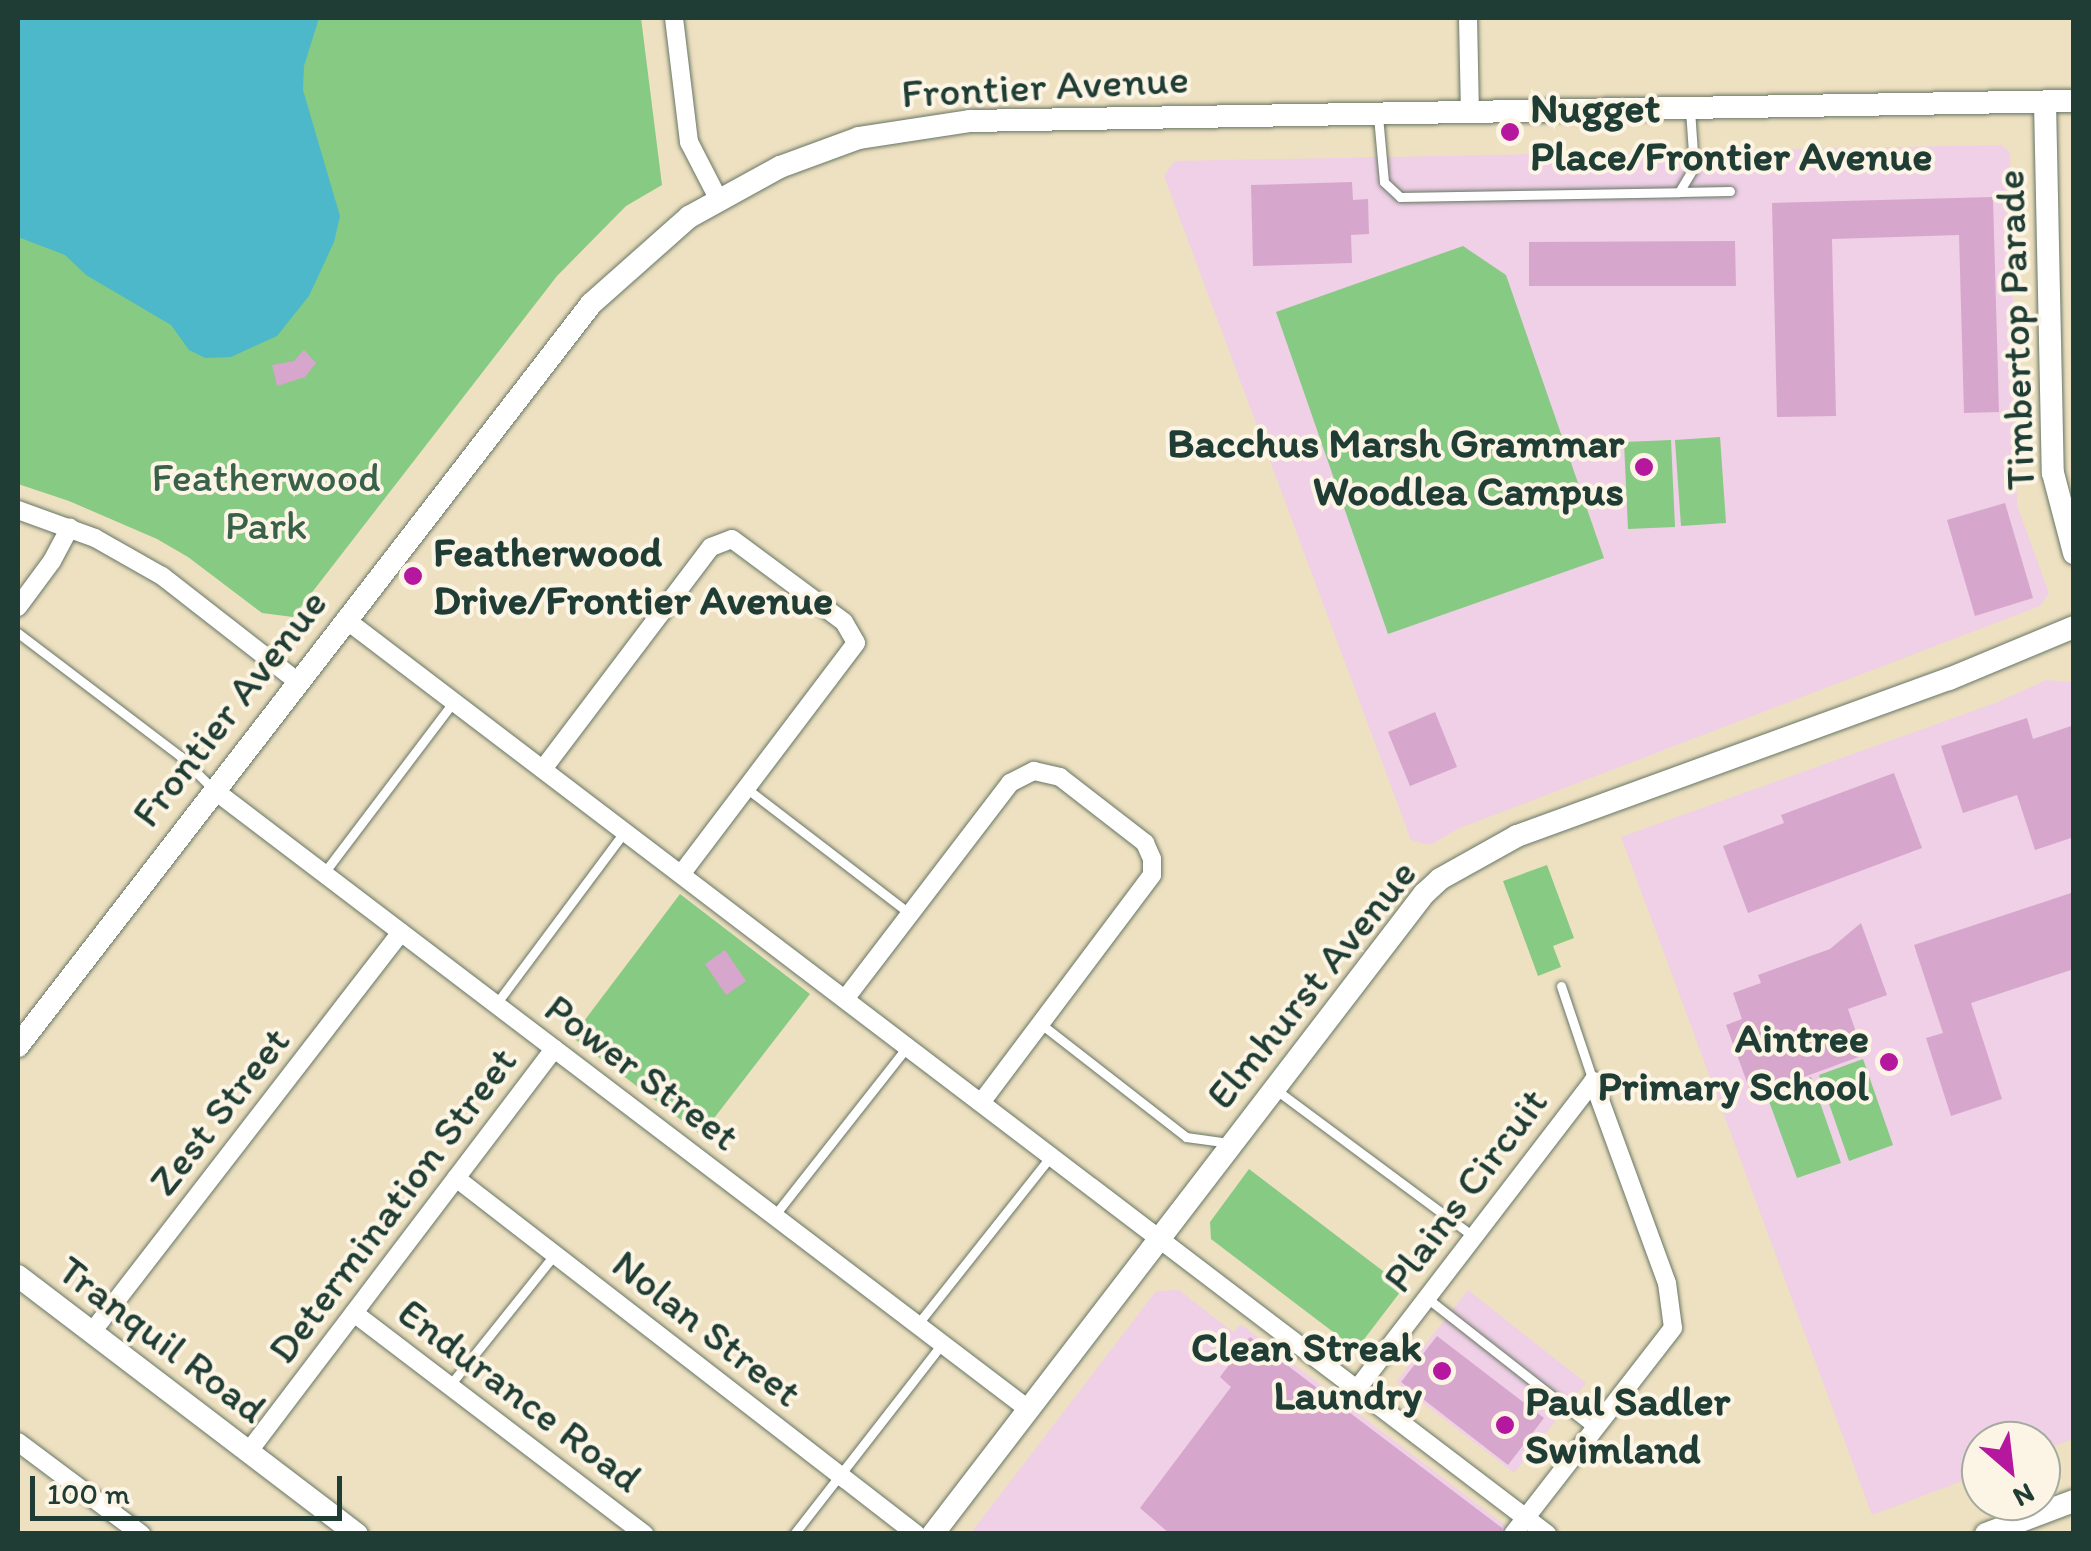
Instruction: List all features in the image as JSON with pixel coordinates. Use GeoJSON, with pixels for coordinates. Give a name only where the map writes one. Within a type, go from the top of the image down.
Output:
{"type":"FeatureCollection","features":[{"type":"Feature","properties":{"kind":"street"},"geometry":{"type":"LineString","coordinates":[[674,18],[689,142],[718,200]]}},
{"type":"Feature","properties":{"kind":"street"},"geometry":{"type":"LineString","coordinates":[[1468,18],[1470,110]]}},
{"type":"Feature","properties":{"kind":"street","name":"Frontier Avenue"},"geometry":{"type":"LineString","coordinates":[[18,1046],[296,681],[591,304],[664,236],[718,200],[816,152],[859,138],[929,124],[1470,110],[2074,101]]}},
{"type":"Feature","properties":{"kind":"street","name":"Timbertop Parade"},"geometry":{"type":"LineString","coordinates":[[2045,102],[2053,473],[2074,554]]}},
{"type":"Feature","properties":{"kind":"street"},"geometry":{"type":"LineString","coordinates":[[18,510],[70,526],[162,576],[296,681]]}},
{"type":"Feature","properties":{"kind":"street"},"geometry":{"type":"LineString","coordinates":[[18,607],[52,561],[70,526]]}},
{"type":"Feature","properties":{"kind":"street"},"geometry":{"type":"LineString","coordinates":[[543,769],[712,547],[732,538],[844,622],[856,644],[680,874]]}},
{"type":"Feature","properties":{"kind":"street"},"geometry":{"type":"LineString","coordinates":[[345,619],[1547,1534]]}},
{"type":"Feature","properties":{"kind":"street","name":"Elmhurst Avenue"},"geometry":{"type":"LineString","coordinates":[[942,1527],[1028,1409],[1424,894],[1468,860],[1517,836],[1949,678],[2074,628]]}},
{"type":"Feature","properties":{"kind":"street"},"geometry":{"type":"LineString","coordinates":[[845,999],[1010,783],[1025,772],[1043,770],[1060,777],[1138,837],[1152,860],[1149,882],[981,1103]]}},
{"type":"Feature","properties":{"kind":"street","name":"Power Street"},"geometry":{"type":"LineString","coordinates":[[214,790],[1028,1409]]}},
{"type":"Feature","properties":{"kind":"street","name":"Zest Street"},"geometry":{"type":"LineString","coordinates":[[92,1332],[401,932]]}},
{"type":"Feature","properties":{"kind":"street","name":"Determination Street"},"geometry":{"type":"LineString","coordinates":[[249,1451],[554,1049]]}},
{"type":"Feature","properties":{"kind":"street","name":"Plains Circuit"},"geometry":{"type":"LineString","coordinates":[[1357,1390],[1593,1081]]}},
{"type":"Feature","properties":{"kind":"street","name":"Plains Circuit"},"geometry":{"type":"LineString","coordinates":[[1513,1534],[1673,1328],[1667,1283],[1593,1081]]}},
{"type":"Feature","properties":{"kind":"street","name":"Nolan Street"},"geometry":{"type":"LineString","coordinates":[[456,1178],[916,1534]]}},
{"type":"Feature","properties":{"kind":"street","name":"Tranquil Road"},"geometry":{"type":"LineString","coordinates":[[18,1276],[357,1534]]}},
{"type":"Feature","properties":{"kind":"street","name":"Endurance Road"},"geometry":{"type":"LineString","coordinates":[[354,1312],[644,1534]]}},
{"type":"Feature","properties":{"kind":"street"},"geometry":{"type":"LineString","coordinates":[[18,1442],[141,1534]]}},
{"type":"Feature","properties":{"kind":"street"},"geometry":{"type":"LineString","coordinates":[[1986,1534],[2074,1501]]}},
{"type":"Feature","properties":{"kind":"lane"},"geometry":{"type":"LineString","coordinates":[[1679,192],[1694,167],[1690,108]]}},
{"type":"Feature","properties":{"kind":"lane"},"geometry":{"type":"LineString","coordinates":[[1378,112],[1384,182],[1400,197],[1730,190]]}},
{"type":"Feature","properties":{"kind":"lane"},"geometry":{"type":"LineString","coordinates":[[18,633],[180,756],[214,790]]}},
{"type":"Feature","properties":{"kind":"lane"},"geometry":{"type":"LineString","coordinates":[[324,873],[454,701]]}},
{"type":"Feature","properties":{"kind":"lane"},"geometry":{"type":"LineString","coordinates":[[746,788],[910,914]]}},
{"type":"Feature","properties":{"kind":"lane"},"geometry":{"type":"LineString","coordinates":[[496,1004],[624,831]]}},
{"type":"Feature","properties":{"kind":"lane","name":"Plains Circuit"},"geometry":{"type":"LineString","coordinates":[[1561,986],[1593,1081]]}},
{"type":"Feature","properties":{"kind":"lane"},"geometry":{"type":"LineString","coordinates":[[1041,1024],[1186,1137],[1232,1144]]}},
{"type":"Feature","properties":{"kind":"lane"},"geometry":{"type":"LineString","coordinates":[[774,1216],[907,1046]]}},
{"type":"Feature","properties":{"kind":"lane"},"geometry":{"type":"LineString","coordinates":[[1274,1088],[1474,1237]]}},
{"type":"Feature","properties":{"kind":"lane"},"geometry":{"type":"LineString","coordinates":[[917,1325],[1050,1156]]}},
{"type":"Feature","properties":{"kind":"lane"},"geometry":{"type":"LineString","coordinates":[[450,1385],[554,1255]]}},
{"type":"Feature","properties":{"kind":"lane"},"geometry":{"type":"LineString","coordinates":[[1427,1298],[1594,1430]]}},
{"type":"Feature","properties":{"kind":"lane"},"geometry":{"type":"LineString","coordinates":[[794,1534],[942,1344]]}},
{"type":"Feature","properties":{"kind":"shaded area","name":"Bacchus Marsh Grammar Woodlea Campus"},"geometry":{"type":"Polygon","coordinates":[[[2002,145],[2010,153],[2017,505],[2049,593],[2040,606],[1460,828],[1430,845],[1411,840],[1164,176],[1174,161],[2002,145]]]}},
{"type":"Feature","properties":{"kind":"shaded area","name":"Aintree Primary School"},"geometry":{"type":"Polygon","coordinates":[[[2046,680],[2073,682],[2073,1439],[2061,1444],[2061,1421],[1961,1421],[1961,1482],[1872,1515],[1621,837],[1998,702],[2046,680]]]}},
{"type":"Feature","properties":{"kind":"shaded area"},"geometry":{"type":"Polygon","coordinates":[[[1179,1290],[1233,1332],[1241,1324],[1515,1533],[970,1534],[1156,1291],[1179,1290]]]}},
{"type":"Feature","properties":{"kind":"shaded area"},"geometry":{"type":"Polygon","coordinates":[[[1468,1290],[1586,1383],[1514,1473],[1396,1382],[1468,1290]]]}},
{"type":"Feature","properties":{"kind":"green space","name":"Featherwood Park"},"geometry":{"type":"Polygon","coordinates":[[[18,18],[641,18],[662,185],[626,206],[557,276],[293,617],[262,613],[188,557],[157,539],[18,484],[18,18]]]}},
{"type":"Feature","properties":{"kind":"green space"},"geometry":{"type":"Polygon","coordinates":[[[1463,246],[1506,275],[1604,558],[1388,634],[1276,312],[1463,246]]]}},
{"type":"Feature","properties":{"kind":"green space"},"geometry":{"type":"Polygon","coordinates":[[[1720,437],[1726,523],[1681,526],[1675,440],[1720,437]]]}},
{"type":"Feature","properties":{"kind":"green space"},"geometry":{"type":"Polygon","coordinates":[[[1671,440],[1675,527],[1628,529],[1624,442],[1671,440]]]}},
{"type":"Feature","properties":{"kind":"green space"},"geometry":{"type":"Polygon","coordinates":[[[1547,865],[1574,938],[1553,946],[1561,967],[1538,976],[1503,881],[1547,865]]]}},
{"type":"Feature","properties":{"kind":"green space"},"geometry":{"type":"Polygon","coordinates":[[[680,894],[810,994],[701,1135],[572,1037],[680,894]]]}},
{"type":"Feature","properties":{"kind":"green space"},"geometry":{"type":"Polygon","coordinates":[[[1863,1059],[1893,1145],[1849,1161],[1819,1075],[1863,1059]]]}},
{"type":"Feature","properties":{"kind":"green space"},"geometry":{"type":"Polygon","coordinates":[[[1811,1077],[1841,1163],[1797,1178],[1766,1093],[1811,1077]]]}},
{"type":"Feature","properties":{"kind":"green space"},"geometry":{"type":"Polygon","coordinates":[[[1249,1169],[1404,1287],[1362,1342],[1349,1344],[1211,1239],[1210,1222],[1249,1169]]]}},
{"type":"Feature","properties":{"kind":"water"},"geometry":{"type":"Polygon","coordinates":[[[18,18],[319,18],[304,66],[303,90],[340,216],[334,242],[309,296],[277,336],[231,357],[205,358],[189,350],[171,325],[86,275],[65,255],[18,237],[18,18]]]}},
{"type":"Feature","properties":{"kind":"building"},"geometry":{"type":"Polygon","coordinates":[[[1352,182],[1353,200],[1368,199],[1369,234],[1351,235],[1352,263],[1253,266],[1251,185],[1352,182]]]}},
{"type":"Feature","properties":{"kind":"building"},"geometry":{"type":"Polygon","coordinates":[[[1993,197],[1999,412],[1964,413],[1959,235],[1832,239],[1836,416],[1777,417],[1772,203],[1993,197]]]}},
{"type":"Feature","properties":{"kind":"building"},"geometry":{"type":"Polygon","coordinates":[[[1735,241],[1736,286],[1529,286],[1529,242],[1735,241]]]}},
{"type":"Feature","properties":{"kind":"building"},"geometry":{"type":"Polygon","coordinates":[[[304,350],[316,363],[305,377],[277,386],[272,365],[294,361],[304,350]]]}},
{"type":"Feature","properties":{"kind":"building"},"geometry":{"type":"Polygon","coordinates":[[[2005,503],[2033,598],[1975,616],[1947,520],[2005,503]]]}},
{"type":"Feature","properties":{"kind":"building"},"geometry":{"type":"Polygon","coordinates":[[[1435,712],[1457,767],[1410,786],[1388,732],[1435,712]]]}},
{"type":"Feature","properties":{"kind":"building"},"geometry":{"type":"Polygon","coordinates":[[[2027,718],[2033,739],[2074,725],[2074,837],[2035,850],[2017,795],[1963,813],[1941,746],[2027,718]]]}},
{"type":"Feature","properties":{"kind":"building"},"geometry":{"type":"Polygon","coordinates":[[[1894,773],[1922,848],[1748,913],[1723,846],[1784,823],[1781,815],[1894,773]]]}},
{"type":"Feature","properties":{"kind":"building"},"geometry":{"type":"Polygon","coordinates":[[[2074,892],[2074,969],[1971,1003],[2002,1099],[1951,1116],[1926,1038],[1943,1033],[1914,945],[2074,892]]]}},
{"type":"Feature","properties":{"kind":"building"},"geometry":{"type":"Polygon","coordinates":[[[1861,923],[1887,995],[1848,1009],[1864,1055],[1752,1096],[1726,1025],[1742,1019],[1733,993],[1761,983],[1758,975],[1830,949],[1861,923]]]}},
{"type":"Feature","properties":{"kind":"building"},"geometry":{"type":"Polygon","coordinates":[[[725,950],[746,981],[726,995],[705,964],[725,950]]]}},
{"type":"Feature","properties":{"kind":"building"},"geometry":{"type":"Polygon","coordinates":[[[1437,1336],[1544,1418],[1508,1465],[1401,1382],[1437,1336]]]}},
{"type":"Feature","properties":{"kind":"building"},"geometry":{"type":"Polygon","coordinates":[[[1250,1337],[1502,1528],[1501,1534],[1170,1534],[1140,1508],[1231,1387],[1220,1377],[1250,1337]]]}},
{"type":"Feature","properties":{"kind":"place","name":"Nugget Place/Frontier Avenue"},"geometry":{"type":"Point","coordinates":[1510,132]}},
{"type":"Feature","properties":{"kind":"place","name":"Bacchus Marsh Grammar Woodlea Campus"},"geometry":{"type":"Point","coordinates":[1644,467]}},
{"type":"Feature","properties":{"kind":"place","name":"Featherwood Drive/Frontier Avenue"},"geometry":{"type":"Point","coordinates":[413,576]}},
{"type":"Feature","properties":{"kind":"place","name":"Aintree Primary School"},"geometry":{"type":"Point","coordinates":[1889,1062]}},
{"type":"Feature","properties":{"kind":"place","name":"Clean Streak Laundry"},"geometry":{"type":"Point","coordinates":[1442,1371]}},
{"type":"Feature","properties":{"kind":"place","name":"Paul Sadler Swimland"},"geometry":{"type":"Point","coordinates":[1505,1425]}}]}
